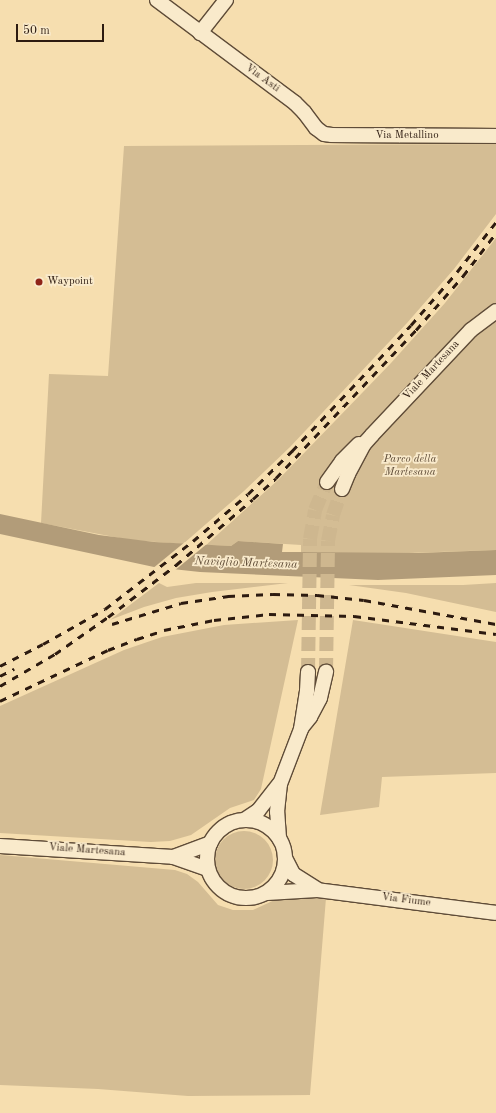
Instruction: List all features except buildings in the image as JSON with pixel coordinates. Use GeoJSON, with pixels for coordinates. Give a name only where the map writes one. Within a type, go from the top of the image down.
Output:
{"type":"FeatureCollection","features":[{"type":"Feature","properties":{"kind":"street","name":"Via Asti"},"geometry":{"type":"LineString","coordinates":[[157,0],[295,103],[304,112],[318,131]]}},
{"type":"Feature","properties":{"kind":"street"},"geometry":{"type":"LineString","coordinates":[[200,33],[226,0]]}},
{"type":"Feature","properties":{"kind":"street","name":"Via Metallino"},"geometry":{"type":"LineString","coordinates":[[318,131],[332,135],[496,136]]}},
{"type":"Feature","properties":{"kind":"street","name":"Viale Martesana"},"geometry":{"type":"LineString","coordinates":[[342,489],[364,444],[471,330],[496,310]]}},
{"type":"Feature","properties":{"kind":"street","name":"Viale Martesana"},"geometry":{"type":"LineString","coordinates":[[327,482],[342,461],[372,435]]}},
{"type":"Feature","properties":{"kind":"street"},"geometry":{"type":"LineString","coordinates":[[280,784],[258,811],[244,820],[228,825],[215,836],[211,843],[207,856],[208,869],[218,886],[235,897],[248,899],[267,893],[280,878],[285,858],[279,838],[277,812],[280,784],[301,729],[307,691],[308,672]]}},
{"type":"Feature","properties":{"kind":"street"},"geometry":{"type":"LineString","coordinates":[[301,729],[316,707],[324,686],[326,672]]}},
{"type":"Feature","properties":{"kind":"street"},"geometry":{"type":"LineString","coordinates":[[244,820],[255,821],[266,826],[279,838]]}},
{"type":"Feature","properties":{"kind":"street","name":"Viale Martesana"},"geometry":{"type":"LineString","coordinates":[[173,857],[211,843]]}},
{"type":"Feature","properties":{"kind":"street","name":"Viale Martesana"},"geometry":{"type":"LineString","coordinates":[[0,846],[173,857],[208,869]]}},
{"type":"Feature","properties":{"kind":"street","name":"Via Fiume"},"geometry":{"type":"LineString","coordinates":[[285,858],[293,874],[317,890]]}},
{"type":"Feature","properties":{"kind":"street","name":"Via Fiume"},"geometry":{"type":"LineString","coordinates":[[267,893],[317,890],[496,913]]}},
{"type":"Feature","properties":{"kind":"green space"},"geometry":{"type":"Polygon","coordinates":[[[496,144],[496,214],[454,269],[407,323],[290,447],[244,491],[183,544],[130,540],[41,523],[49,374],[108,376],[124,146],[496,144]]]}},
{"type":"Feature","properties":{"kind":"green space","name":"Parco della Martesana"},"geometry":{"type":"Polygon","coordinates":[[[496,238],[496,550],[380,554],[301,552],[301,545],[238,541],[231,546],[206,545],[278,480],[391,363],[445,303],[496,238]]]}},
{"type":"Feature","properties":{"kind":"green space"},"geometry":{"type":"Polygon","coordinates":[[[159,583],[167,587],[196,583],[288,583],[176,598],[144,607],[110,620],[159,583]]]}},
{"type":"Feature","properties":{"kind":"green space"},"geometry":{"type":"Polygon","coordinates":[[[496,583],[496,612],[406,593],[349,585],[463,585],[496,583]]]}},
{"type":"Feature","properties":{"kind":"green space"},"geometry":{"type":"Polygon","coordinates":[[[298,620],[261,789],[254,800],[230,808],[191,835],[170,841],[151,842],[0,833],[0,706],[124,650],[162,637],[224,625],[298,620]]]}},
{"type":"Feature","properties":{"kind":"green space"},"geometry":{"type":"Polygon","coordinates":[[[353,620],[496,642],[496,773],[382,777],[379,807],[320,815],[353,620]]]}},
{"type":"Feature","properties":{"kind":"green space"},"geometry":{"type":"Polygon","coordinates":[[[238,831],[250,831],[265,839],[273,854],[273,866],[265,881],[250,889],[238,889],[223,881],[215,866],[215,854],[223,839],[238,831]]]}},
{"type":"Feature","properties":{"kind":"green space"},"geometry":{"type":"Polygon","coordinates":[[[0,855],[175,870],[187,874],[198,882],[218,905],[233,910],[253,910],[279,898],[326,898],[310,1095],[188,1096],[98,1089],[0,1085],[0,855]]]}},
{"type":"Feature","properties":{"kind":"water","name":"Naviglio Martesana"},"geometry":{"type":"Polygon","coordinates":[[[0,514],[99,535],[154,542],[231,546],[238,541],[283,544],[282,552],[418,553],[496,550],[496,575],[378,580],[200,572],[154,567],[0,534],[0,514]]]}},
{"type":"Feature","properties":{"kind":"pier"},"geometry":{"type":"Polygon","coordinates":[[[185,542],[208,543],[174,571],[152,569],[185,542]]]}},
{"type":"Feature","properties":{"kind":"tunnel"},"geometry":{"type":"LineString","coordinates":[[308,672],[310,539],[315,510],[327,482]]}},
{"type":"Feature","properties":{"kind":"tunnel"},"geometry":{"type":"LineString","coordinates":[[326,672],[328,541],[333,515],[342,489]]}},
{"type":"Feature","properties":{"kind":"railway"},"geometry":{"type":"LineString","coordinates":[[0,666],[105,609],[193,541],[248,494],[292,451],[411,325],[457,272],[496,222]]}},
{"type":"Feature","properties":{"kind":"railway"},"geometry":{"type":"LineString","coordinates":[[0,686],[55,654],[108,617],[176,565],[276,478],[416,330],[463,276],[496,233]]}},
{"type":"Feature","properties":{"kind":"railway"},"geometry":{"type":"LineString","coordinates":[[112,624],[181,603],[228,596],[273,594],[317,595],[364,600],[496,624]]}},
{"type":"Feature","properties":{"kind":"railway"},"geometry":{"type":"LineString","coordinates":[[0,701],[108,650],[137,639],[164,630],[214,620],[269,614],[354,616],[496,634]]}},
{"type":"Feature","properties":{"kind":"railway"},"geometry":{"type":"LineString","coordinates":[[0,676],[14,669]]}},
{"type":"Feature","properties":{"kind":"place","name":"Waypoint"},"geometry":{"type":"Point","coordinates":[39,282]}}]}
